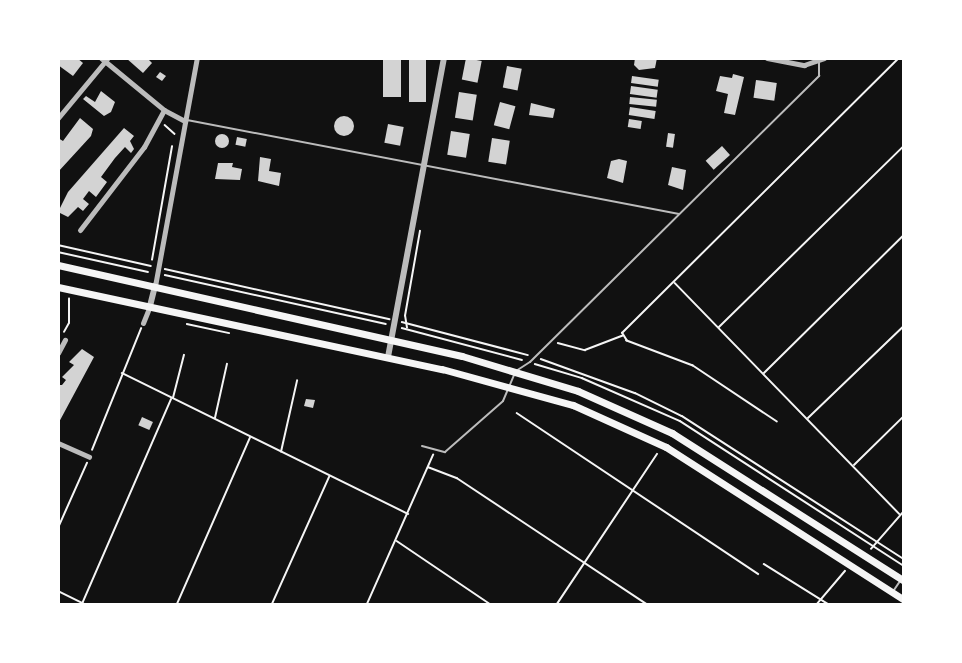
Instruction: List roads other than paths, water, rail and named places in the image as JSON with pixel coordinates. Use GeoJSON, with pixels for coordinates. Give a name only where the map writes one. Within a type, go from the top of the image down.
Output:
{"type":"FeatureCollection","features":[{"type":"Feature","properties":{"kind":"main road"},"geometry":{"type":"LineString","coordinates":[[58,265],[392,339],[516,371],[626,410],[672,433],[902,579]]}},
{"type":"Feature","properties":{"kind":"main road"},"geometry":{"type":"LineString","coordinates":[[58,287],[511,385],[592,413],[666,447],[847,569],[903,600]]}},
{"type":"Feature","properties":{"kind":"street"},"geometry":{"type":"LineString","coordinates":[[143,323],[155,286],[197,58]]}},
{"type":"Feature","properties":{"kind":"street"},"geometry":{"type":"LineString","coordinates":[[388,357],[444,58]]}},
{"type":"Feature","properties":{"kind":"street"},"geometry":{"type":"LineString","coordinates":[[766,58],[804,65],[821,60]]}},
{"type":"Feature","properties":{"kind":"street"},"geometry":{"type":"LineString","coordinates":[[58,118],[104,59],[164,110],[185,121]]}},
{"type":"Feature","properties":{"kind":"street"},"geometry":{"type":"LineString","coordinates":[[80,230],[144,147],[164,110]]}},
{"type":"Feature","properties":{"kind":"street"},"geometry":{"type":"LineString","coordinates":[[58,353],[65,340]]}},
{"type":"Feature","properties":{"kind":"street"},"geometry":{"type":"LineString","coordinates":[[58,443],[89,457]]}},
{"type":"Feature","properties":{"kind":"lane"},"geometry":{"type":"LineString","coordinates":[[422,446],[445,452],[503,401],[516,371],[530,362],[819,76],[821,60]]}},
{"type":"Feature","properties":{"kind":"lane"},"geometry":{"type":"LineString","coordinates":[[185,121],[191,118],[679,214]]}},
{"type":"Feature","properties":{"kind":"lane"},"geometry":{"type":"LineString","coordinates":[[892,592],[902,579]]}}]}
